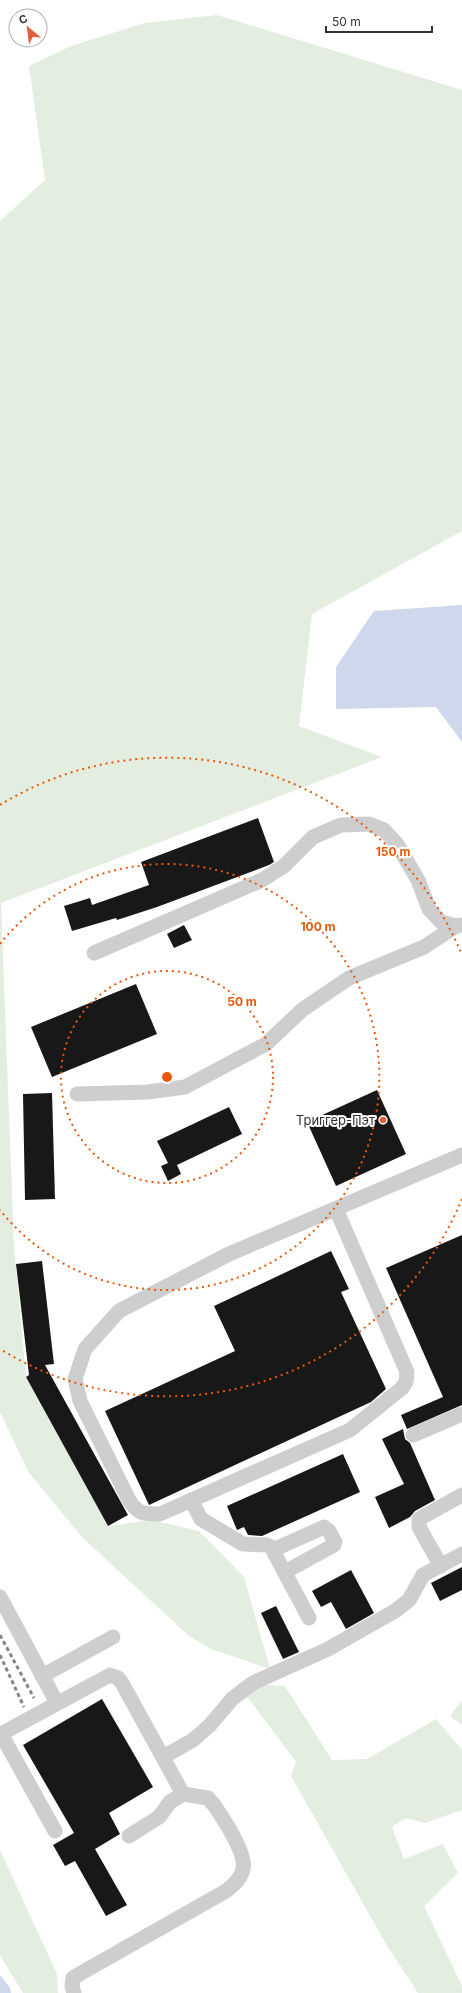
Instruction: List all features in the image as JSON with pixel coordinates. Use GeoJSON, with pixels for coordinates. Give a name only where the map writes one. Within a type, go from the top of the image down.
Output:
{"type":"FeatureCollection","features":[{"type":"Feature","properties":{"kind":"lane"},"geometry":{"type":"LineString","coordinates":[[94,953],[262,880],[284,866],[313,837],[341,825],[369,824],[384,830],[397,844],[418,880],[429,909],[441,922],[459,926]]}},
{"type":"Feature","properties":{"kind":"lane"},"geometry":{"type":"LineString","coordinates":[[77,1094],[148,1092],[185,1086],[266,1044],[302,1010],[349,978],[424,948],[459,926]]}},
{"type":"Feature","properties":{"kind":"lane"},"geometry":{"type":"LineString","coordinates":[[336,1209],[407,1372],[406,1382],[402,1388],[350,1430],[160,1514],[146,1514],[135,1510],[80,1402],[75,1379],[85,1348],[119,1311],[229,1254],[462,1155]]}},
{"type":"Feature","properties":{"kind":"lane"},"geometry":{"type":"LineString","coordinates":[[413,1435],[462,1414]]}},
{"type":"Feature","properties":{"kind":"lane"},"geometry":{"type":"LineString","coordinates":[[441,1566],[419,1527],[419,1519],[462,1495]]}},
{"type":"Feature","properties":{"kind":"lane"},"geometry":{"type":"LineString","coordinates":[[191,1500],[201,1518],[242,1544],[267,1545],[273,1550],[310,1618]]}},
{"type":"Feature","properties":{"kind":"lane"},"geometry":{"type":"LineString","coordinates":[[273,1550],[324,1527],[329,1530],[335,1542],[334,1545],[285,1572]]}},
{"type":"Feature","properties":{"kind":"lane"},"geometry":{"type":"LineString","coordinates":[[163,1757],[193,1740],[210,1726],[232,1699],[253,1683],[328,1649],[395,1611],[409,1600],[423,1576],[462,1554]]}},
{"type":"Feature","properties":{"kind":"lane"},"geometry":{"type":"LineString","coordinates":[[0,1597],[57,1703]]}},
{"type":"Feature","properties":{"kind":"lane"},"geometry":{"type":"LineString","coordinates":[[42,1676],[113,1636]]}},
{"type":"Feature","properties":{"kind":"lane"},"geometry":{"type":"LineString","coordinates":[[55,1830],[1,1734],[110,1675],[118,1678],[183,1794]]}},
{"type":"Feature","properties":{"kind":"lane"},"geometry":{"type":"LineString","coordinates":[[74,1993],[72,1986],[74,1978],[226,1891],[236,1883],[243,1869],[243,1855],[217,1810],[208,1798],[183,1794],[170,1802],[159,1817],[129,1836]]}},
{"type":"Feature","properties":{"kind":"shaded area"},"geometry":{"type":"Polygon","coordinates":[[[217,15],[462,90],[462,531],[312,614],[299,726],[382,757],[1,903],[14,1246],[26,1377],[108,1526],[151,1520],[199,1531],[244,1577],[270,1669],[211,1649],[189,1636],[82,1537],[29,1473],[0,1412],[0,221],[45,180],[29,66],[71,46],[145,23],[217,15]]]}},
{"type":"Feature","properties":{"kind":"shaded area"},"geometry":{"type":"Polygon","coordinates":[[[237,1683],[285,1686],[332,1760],[367,1759],[436,1719],[462,1750],[462,1810],[425,1823],[406,1818],[392,1827],[404,1859],[443,1844],[458,1873],[424,1906],[462,1986],[462,1993],[418,1993],[386,1944],[291,1776],[296,1762],[237,1683]]]}},
{"type":"Feature","properties":{"kind":"shaded area"},"geometry":{"type":"Polygon","coordinates":[[[462,1700],[462,1725],[450,1716],[462,1700]]]}},
{"type":"Feature","properties":{"kind":"shaded area"},"geometry":{"type":"Polygon","coordinates":[[[0,1850],[57,1974],[58,1993],[23,1993],[0,1955],[0,1850]]]}},
{"type":"Feature","properties":{"kind":"water"},"geometry":{"type":"Polygon","coordinates":[[[462,605],[462,742],[436,707],[336,709],[336,667],[374,611],[462,605]]]}},
{"type":"Feature","properties":{"kind":"water"},"geometry":{"type":"Polygon","coordinates":[[[0,1975],[10,1988],[11,1993],[0,1993],[0,1975]]]}},
{"type":"Feature","properties":{"kind":"building"},"geometry":{"type":"Polygon","coordinates":[[[258,818],[274,862],[157,907],[117,920],[116,918],[72,931],[64,906],[90,898],[92,905],[149,885],[141,862],[258,818]]]}},
{"type":"Feature","properties":{"kind":"building"},"geometry":{"type":"Polygon","coordinates":[[[184,925],[192,940],[174,948],[167,934],[184,925]]]}},
{"type":"Feature","properties":{"kind":"building"},"geometry":{"type":"Polygon","coordinates":[[[136,984],[157,1034],[52,1077],[31,1027],[136,984]]]}},
{"type":"Feature","properties":{"kind":"building"},"geometry":{"type":"Polygon","coordinates":[[[377,1090],[406,1154],[336,1186],[307,1122],[377,1090]]]}},
{"type":"Feature","properties":{"kind":"building"},"geometry":{"type":"Polygon","coordinates":[[[52,1093],[55,1199],[25,1200],[23,1094],[52,1093]]]}},
{"type":"Feature","properties":{"kind":"building"},"geometry":{"type":"Polygon","coordinates":[[[229,1107],[242,1134],[177,1165],[181,1174],[168,1181],[161,1166],[168,1163],[157,1141],[229,1107]]]}},
{"type":"Feature","properties":{"kind":"building"},"geometry":{"type":"Polygon","coordinates":[[[462,1235],[462,1405],[407,1429],[401,1415],[443,1397],[386,1268],[462,1235]]]}},
{"type":"Feature","properties":{"kind":"building"},"geometry":{"type":"Polygon","coordinates":[[[331,1251],[349,1289],[341,1292],[386,1389],[371,1402],[149,1505],[105,1411],[235,1351],[214,1306],[331,1251]]]}},
{"type":"Feature","properties":{"kind":"building"},"geometry":{"type":"Polygon","coordinates":[[[42,1261],[54,1364],[45,1365],[128,1515],[108,1526],[26,1377],[29,1375],[16,1264],[42,1261]]]}},
{"type":"Feature","properties":{"kind":"building"},"geometry":{"type":"Polygon","coordinates":[[[403,1429],[405,1439],[410,1443],[435,1500],[415,1511],[410,1517],[389,1528],[375,1497],[404,1484],[382,1439],[403,1429]]]}},
{"type":"Feature","properties":{"kind":"building"},"geometry":{"type":"Polygon","coordinates":[[[343,1454],[360,1492],[262,1536],[248,1535],[244,1527],[237,1530],[227,1506],[343,1454]]]}},
{"type":"Feature","properties":{"kind":"building"},"geometry":{"type":"Polygon","coordinates":[[[462,1567],[462,1590],[440,1601],[431,1583],[462,1567]]]}},
{"type":"Feature","properties":{"kind":"building"},"geometry":{"type":"Polygon","coordinates":[[[351,1570],[374,1613],[346,1629],[331,1602],[321,1607],[312,1591],[351,1570]]]}},
{"type":"Feature","properties":{"kind":"building"},"geometry":{"type":"Polygon","coordinates":[[[276,1606],[299,1652],[283,1659],[261,1613],[276,1606]]]}},
{"type":"Feature","properties":{"kind":"building"},"geometry":{"type":"Polygon","coordinates":[[[102,1699],[153,1787],[109,1813],[120,1834],[95,1849],[127,1905],[106,1916],[75,1861],[65,1866],[53,1845],[74,1833],[23,1745],[102,1699]]]}},
{"type":"Feature","properties":{"kind":"railway"},"geometry":{"type":"LineString","coordinates":[[0,1635],[34,1698]]}},
{"type":"Feature","properties":{"kind":"railway"},"geometry":{"type":"LineString","coordinates":[[0,1655],[24,1707]]}},
{"type":"Feature","properties":{"kind":"place","name":"Триггер-Пэт"},"geometry":{"type":"Point","coordinates":[383,1120]}}]}
